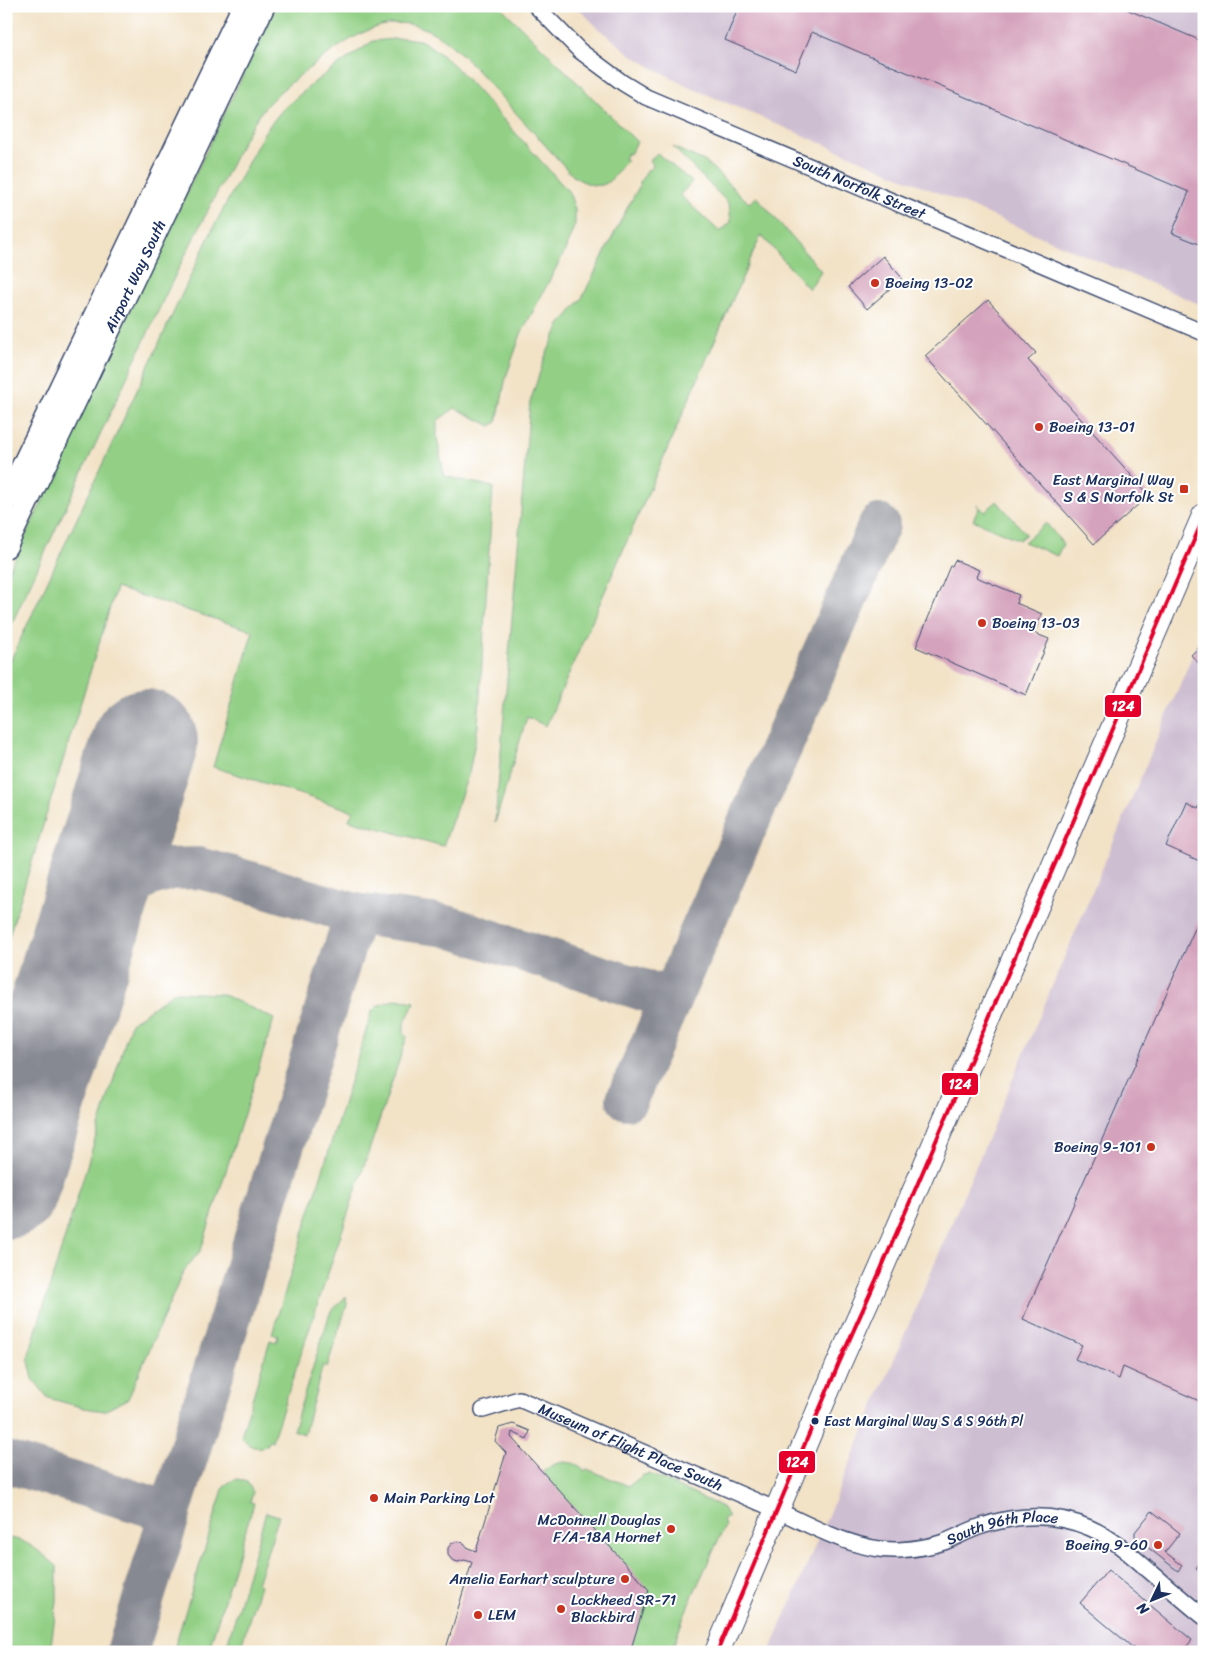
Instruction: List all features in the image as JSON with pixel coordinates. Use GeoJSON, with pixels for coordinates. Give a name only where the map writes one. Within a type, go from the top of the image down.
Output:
{"type":"FeatureCollection","features":[{"type":"Feature","properties":{"kind":"main road","name":"Airport Way South"},"geometry":{"type":"LineString","coordinates":[[6,500],[243,6]]}},
{"type":"Feature","properties":{"kind":"main road","name":"Airport Way South"},"geometry":{"type":"LineString","coordinates":[[6,547],[264,6]]}},
{"type":"Feature","properties":{"kind":"main road"},"geometry":{"type":"LineString","coordinates":[[717,1652],[839,1363],[1204,516]]}},
{"type":"Feature","properties":{"kind":"street","name":"South Norfolk Street"},"geometry":{"type":"LineString","coordinates":[[536,6],[580,51],[623,83],[646,97],[1204,333]]}},
{"type":"Feature","properties":{"kind":"street","name":"Museum of Flight Place South"},"geometry":{"type":"LineString","coordinates":[[483,1410],[519,1399],[777,1510]]}},
{"type":"Feature","properties":{"kind":"street","name":"South 96th Place"},"geometry":{"type":"LineString","coordinates":[[777,1510],[818,1530],[854,1543],[878,1549],[897,1550],[942,1542],[982,1526],[1010,1518],[1033,1516],[1062,1519],[1091,1528],[1111,1540],[1204,1617]]}},
{"type":"Feature","properties":{"kind":"shaded area"},"geometry":{"type":"Polygon","coordinates":[[[576,6],[1204,6],[1204,306],[694,89],[633,56],[598,28],[576,6]]]}},
{"type":"Feature","properties":{"kind":"shaded area"},"geometry":{"type":"Polygon","coordinates":[[[1204,628],[1204,1652],[770,1652],[1204,628]]]}},
{"type":"Feature","properties":{"kind":"green space"},"geometry":{"type":"Polygon","coordinates":[[[276,6],[500,6],[637,142],[630,154],[627,153],[624,159],[627,160],[605,184],[593,185],[574,177],[465,57],[432,32],[402,23],[372,29],[358,35],[331,52],[298,77],[265,107],[253,123],[244,140],[170,286],[6,636],[6,576],[57,470],[72,431],[276,6]]]}},
{"type":"Feature","properties":{"kind":"green space"},"geometry":{"type":"Polygon","coordinates":[[[403,38],[420,40],[454,65],[569,192],[575,209],[575,224],[564,253],[521,334],[506,377],[497,422],[491,426],[455,408],[437,421],[437,437],[444,476],[493,487],[478,726],[469,773],[443,846],[349,820],[353,811],[213,767],[253,631],[116,588],[6,946],[6,670],[213,228],[265,131],[283,109],[317,80],[373,41],[403,38]]]}},
{"type":"Feature","properties":{"kind":"green space"},"geometry":{"type":"Polygon","coordinates":[[[673,147],[706,162],[749,203],[757,197],[821,271],[809,289],[761,235],[546,726],[527,717],[495,823],[530,402],[545,357],[560,325],[582,298],[640,182],[648,169],[651,170],[653,164],[650,161],[657,153],[692,182],[680,195],[720,232],[731,222],[729,204],[673,147]]]}},
{"type":"Feature","properties":{"kind":"green space"},"geometry":{"type":"Polygon","coordinates":[[[997,501],[1026,534],[1019,540],[973,520],[979,508],[977,504],[985,512],[997,501]]]}},
{"type":"Feature","properties":{"kind":"green space"},"geometry":{"type":"Polygon","coordinates":[[[1046,523],[1063,544],[1057,556],[1024,542],[1046,523]]]}},
{"type":"Feature","properties":{"kind":"green space"},"geometry":{"type":"Polygon","coordinates":[[[174,992],[222,994],[274,1019],[201,1250],[183,1272],[128,1399],[104,1411],[84,1408],[48,1398],[33,1379],[28,1357],[131,1023],[174,992]]]}},
{"type":"Feature","properties":{"kind":"green space"},"geometry":{"type":"Polygon","coordinates":[[[396,999],[415,1002],[404,1024],[404,1034],[407,1037],[272,1441],[269,1440],[266,1446],[257,1448],[249,1445],[241,1436],[270,1340],[276,1342],[278,1336],[272,1334],[372,1011],[377,1006],[396,999]]]}},
{"type":"Feature","properties":{"kind":"green space"},"geometry":{"type":"Polygon","coordinates":[[[346,1296],[347,1305],[327,1367],[323,1365],[304,1434],[293,1430],[330,1313],[346,1296]]]}},
{"type":"Feature","properties":{"kind":"green space"},"geometry":{"type":"Polygon","coordinates":[[[565,1462],[573,1463],[584,1471],[587,1469],[629,1486],[643,1475],[650,1474],[722,1507],[729,1517],[723,1520],[725,1526],[689,1603],[671,1652],[630,1652],[542,1473],[552,1465],[565,1462]]]}},
{"type":"Feature","properties":{"kind":"green space"},"geometry":{"type":"Polygon","coordinates":[[[238,1479],[247,1482],[253,1492],[250,1502],[254,1503],[208,1652],[173,1652],[224,1486],[238,1479]]]}},
{"type":"Feature","properties":{"kind":"green space"},"geometry":{"type":"Polygon","coordinates":[[[266,1512],[279,1516],[257,1584],[260,1585],[239,1652],[225,1652],[266,1512]]]}},
{"type":"Feature","properties":{"kind":"green space"},"geometry":{"type":"Polygon","coordinates":[[[6,1538],[27,1544],[57,1566],[57,1601],[50,1652],[6,1652],[6,1538]]]}},
{"type":"Feature","properties":{"kind":"building"},"geometry":{"type":"Polygon","coordinates":[[[739,6],[1119,6],[1204,42],[1204,246],[1172,233],[1189,192],[812,32],[796,70],[725,40],[739,6]]]}},
{"type":"Feature","properties":{"kind":"building","name":"Boeing 13-02"},"geometry":{"type":"Polygon","coordinates":[[[883,256],[902,278],[867,309],[848,287],[883,256]]]}},
{"type":"Feature","properties":{"kind":"building","name":"Boeing 13-01"},"geometry":{"type":"Polygon","coordinates":[[[988,300],[1036,353],[1028,360],[1149,495],[1094,544],[925,356],[988,300]]]}},
{"type":"Feature","properties":{"kind":"building","name":"Boeing 13-03"},"geometry":{"type":"Polygon","coordinates":[[[955,560],[979,570],[976,577],[1019,595],[1016,603],[1042,614],[1034,633],[1049,639],[1026,695],[916,647],[950,566],[952,566],[955,560]]]}},
{"type":"Feature","properties":{"kind":"building"},"geometry":{"type":"Polygon","coordinates":[[[1204,627],[1204,637],[1199,632],[1204,627]]]}},
{"type":"Feature","properties":{"kind":"building"},"geometry":{"type":"Polygon","coordinates":[[[1204,643],[1204,669],[1191,655],[1204,643]]]}},
{"type":"Feature","properties":{"kind":"building"},"geometry":{"type":"Polygon","coordinates":[[[1204,795],[1204,863],[1166,846],[1186,802],[1198,808],[1204,795]]]}},
{"type":"Feature","properties":{"kind":"building","name":"Boeing 9-101"},"geometry":{"type":"Polygon","coordinates":[[[1204,908],[1204,1403],[1123,1367],[1119,1379],[1075,1359],[1082,1345],[1023,1319],[1204,908]]]}},
{"type":"Feature","properties":{"kind":"building"},"geometry":{"type":"Polygon","coordinates":[[[513,1424],[530,1431],[527,1439],[512,1432],[511,1437],[649,1590],[630,1652],[445,1652],[472,1562],[452,1560],[448,1555],[448,1548],[452,1543],[458,1541],[476,1551],[506,1453],[495,1441],[499,1428],[513,1424]]]}},
{"type":"Feature","properties":{"kind":"building","name":"Boeing 9-60"},"geometry":{"type":"Polygon","coordinates":[[[1152,1511],[1180,1533],[1165,1552],[1182,1565],[1178,1571],[1135,1536],[1135,1532],[1152,1511]]]}},
{"type":"Feature","properties":{"kind":"building"},"geometry":{"type":"Polygon","coordinates":[[[1204,1551],[1204,1573],[1196,1569],[1204,1551]]]}},
{"type":"Feature","properties":{"kind":"building"},"geometry":{"type":"Polygon","coordinates":[[[1108,1570],[1192,1640],[1182,1652],[1138,1652],[1080,1603],[1108,1570]]]}},
{"type":"Feature","properties":{"kind":"taxiway"},"geometry":{"type":"LineString","coordinates":[[627,1099],[879,525]]}},
{"type":"Feature","properties":{"kind":"taxiway"},"geometry":{"type":"LineString","coordinates":[[82,945],[109,901],[124,889],[148,876],[170,869],[198,868],[355,914],[447,926],[671,999]]}},
{"type":"Feature","properties":{"kind":"taxiway"},"geometry":{"type":"LineString","coordinates":[[127,1652],[355,914]]}},
{"type":"Feature","properties":{"kind":"taxiway"},"geometry":{"type":"LineString","coordinates":[[6,1462],[170,1512]]}},
{"type":"Feature","properties":{"kind":"runway"},"geometry":{"type":"LineString","coordinates":[[6,1186],[145,742]]}},
{"type":"Feature","properties":{"kind":"transit line","name":"124"},"geometry":{"type":"LineString","coordinates":[[717,1652],[839,1363],[1204,517]]}},
{"type":"Feature","properties":{"kind":"place","name":"Boeing 13-02"},"geometry":{"type":"Point","coordinates":[875,283]}},
{"type":"Feature","properties":{"kind":"place","name":"Boeing 13-01"},"geometry":{"type":"Point","coordinates":[1039,427]}},
{"type":"Feature","properties":{"kind":"place","name":"East Marginal Way S & S Norfolk St"},"geometry":{"type":"Point","coordinates":[1184,489]}},
{"type":"Feature","properties":{"kind":"place","name":"Boeing 13-03"},"geometry":{"type":"Point","coordinates":[982,623]}},
{"type":"Feature","properties":{"kind":"place","name":"Boeing 9-101"},"geometry":{"type":"Point","coordinates":[1151,1147]}},
{"type":"Feature","properties":{"kind":"place","name":"East Marginal Way S & S 96th Pl"},"geometry":{"type":"Point","coordinates":[815,1421]}},
{"type":"Feature","properties":{"kind":"place","name":"Main Parking Lot"},"geometry":{"type":"Point","coordinates":[374,1498]}},
{"type":"Feature","properties":{"kind":"place","name":"McDonnell Douglas F/A-18A Hornet"},"geometry":{"type":"Point","coordinates":[671,1529]}},
{"type":"Feature","properties":{"kind":"place","name":"Boeing 9-60"},"geometry":{"type":"Point","coordinates":[1158,1545]}},
{"type":"Feature","properties":{"kind":"place","name":"Amelia Earhart sculpture"},"geometry":{"type":"Point","coordinates":[625,1579]}},
{"type":"Feature","properties":{"kind":"place","name":"Lockheed SR-71 Blackbird"},"geometry":{"type":"Point","coordinates":[561,1609]}},
{"type":"Feature","properties":{"kind":"place","name":"LEM"},"geometry":{"type":"Point","coordinates":[478,1615]}}]}
